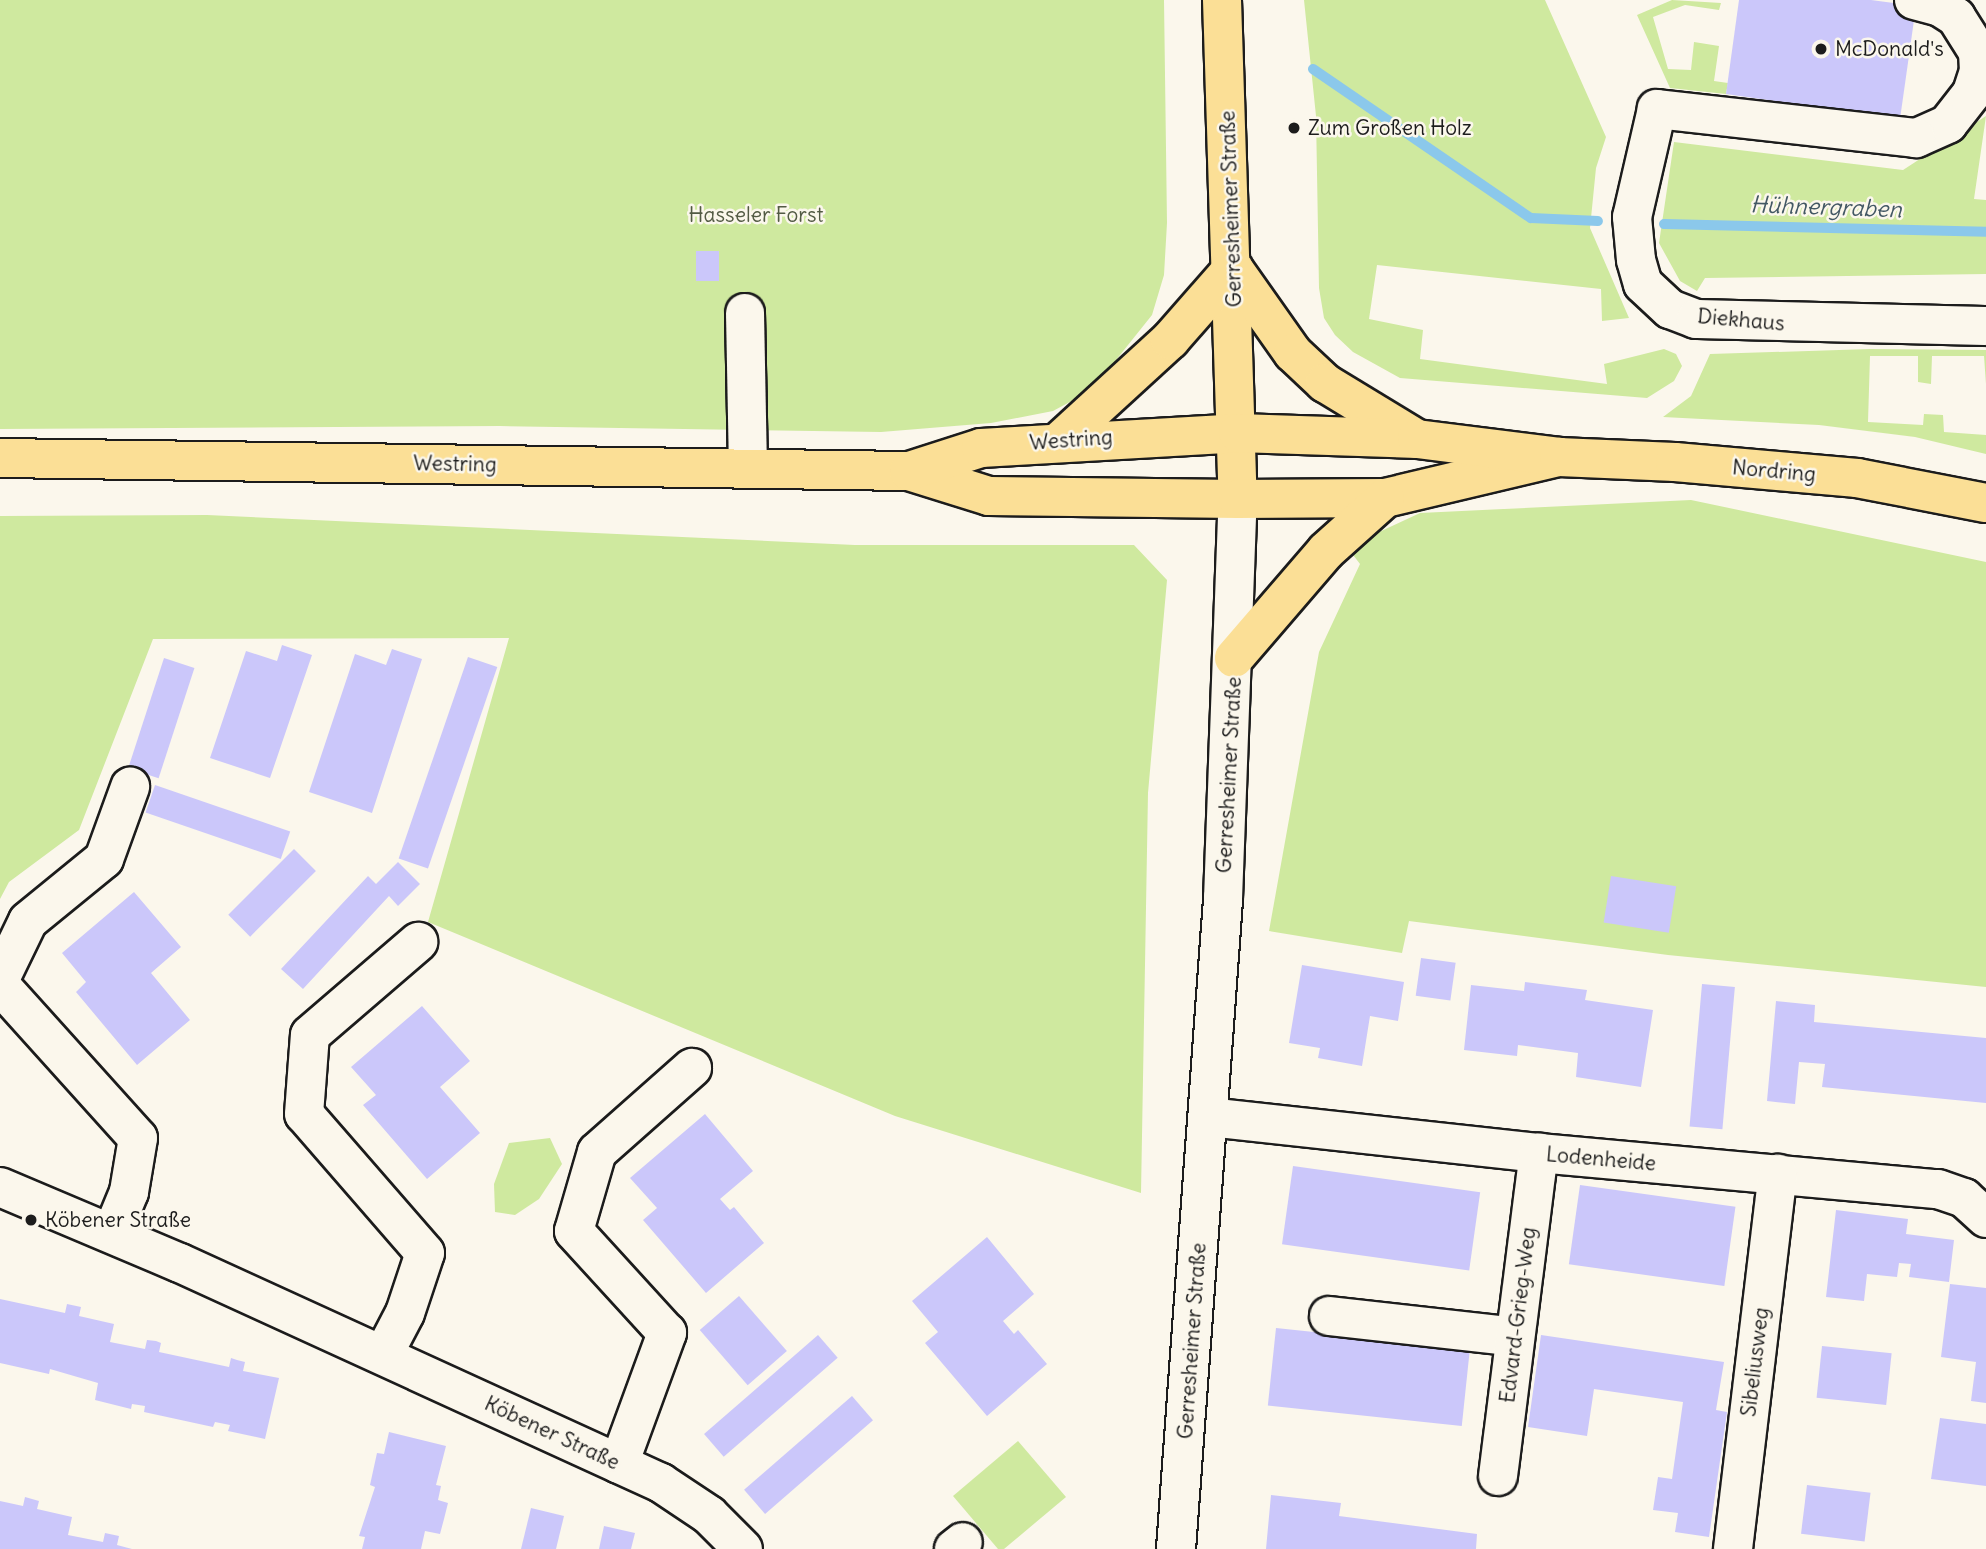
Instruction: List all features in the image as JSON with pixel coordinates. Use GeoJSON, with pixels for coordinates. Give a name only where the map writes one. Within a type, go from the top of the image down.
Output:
{"type":"FeatureCollection","features":[{"type":"Feature","properties":{"kind":"main road","name":"Gerresheimer Straße"},"geometry":{"type":"LineString","coordinates":[[1222,0],[1233,268],[1238,499]]}},
{"type":"Feature","properties":{"kind":"main road"},"geometry":{"type":"LineString","coordinates":[[1062,439],[1170,341],[1233,268],[1293,353],[1325,383],[1417,439]]}},
{"type":"Feature","properties":{"kind":"main road","name":"Nordring"},"geometry":{"type":"LineString","coordinates":[[1238,433],[1417,439],[1559,457],[1857,478],[1986,503]]}},
{"type":"Feature","properties":{"kind":"main road","name":"Westring"},"geometry":{"type":"LineString","coordinates":[[909,471],[981,447],[1062,439],[1238,433]]}},
{"type":"Feature","properties":{"kind":"main road","name":"Nordring"},"geometry":{"type":"LineString","coordinates":[[1238,499],[1385,498],[1559,457]]}},
{"type":"Feature","properties":{"kind":"main road","name":"Westring"},"geometry":{"type":"LineString","coordinates":[[0,458],[909,471],[989,496],[1238,499]]}},
{"type":"Feature","properties":{"kind":"main road"},"geometry":{"type":"LineString","coordinates":[[1234,658],[1326,551],[1385,498]]}},
{"type":"Feature","properties":{"kind":"street","name":"Diekhaus"},"geometry":{"type":"LineString","coordinates":[[1914,0],[1940,7],[1956,17],[1978,52],[1979,71],[1972,93],[1948,124],[1931,135],[1916,138],[1657,109],[1632,217],[1643,284],[1670,309],[1696,319],[1733,323],[1986,326]]}},
{"type":"Feature","properties":{"kind":"street"},"geometry":{"type":"LineString","coordinates":[[745,313],[748,468]]}},
{"type":"Feature","properties":{"kind":"street","name":"Gerresheimer Straße"},"geometry":{"type":"LineString","coordinates":[[1176,1549],[1208,1117],[1234,658],[1238,499]]}},
{"type":"Feature","properties":{"kind":"street"},"geometry":{"type":"LineString","coordinates":[[0,979],[28,920],[104,859],[130,787]]}},
{"type":"Feature","properties":{"kind":"street"},"geometry":{"type":"LineString","coordinates":[[383,1355],[405,1313],[425,1252],[304,1114],[310,1035],[418,942]]}},
{"type":"Feature","properties":{"kind":"street"},"geometry":{"type":"LineString","coordinates":[[0,985],[138,1138],[129,1192],[112,1233]]}},
{"type":"Feature","properties":{"kind":"street"},"geometry":{"type":"LineString","coordinates":[[619,1464],[667,1333],[573,1231],[597,1152],[692,1068]]}},
{"type":"Feature","properties":{"kind":"street","name":"Lodenheide"},"geometry":{"type":"LineString","coordinates":[[1208,1117],[1539,1153],[1938,1189],[1964,1198],[1986,1218]]}},
{"type":"Feature","properties":{"kind":"street","name":"Edvard-Grieg-Weg"},"geometry":{"type":"LineString","coordinates":[[1498,1476],[1539,1153]]}},
{"type":"Feature","properties":{"kind":"street","name":"Sibeliusweg"},"geometry":{"type":"LineString","coordinates":[[1733,1549],[1778,1174]]}},
{"type":"Feature","properties":{"kind":"street","name":"Köbener Straße"},"geometry":{"type":"LineString","coordinates":[[0,1187],[112,1233],[661,1483],[697,1507],[743,1549]]}},
{"type":"Feature","properties":{"kind":"street"},"geometry":{"type":"LineString","coordinates":[[1329,1315],[1515,1337]]}},
{"type":"Feature","properties":{"kind":"green space","name":"Hasseler Forst"},"geometry":{"type":"Polygon","coordinates":[[[0,0],[1164,0],[1167,223],[1164,275],[1152,315],[1092,390],[1053,411],[991,423],[881,432],[500,426],[0,429],[0,0]]]}},
{"type":"Feature","properties":{"kind":"green space"},"geometry":{"type":"Polygon","coordinates":[[[1304,0],[1545,0],[1606,137],[1596,168],[1590,228],[1629,318],[1602,321],[1601,289],[1377,265],[1369,319],[1423,330],[1420,359],[1607,384],[1604,364],[1664,349],[1676,354],[1682,366],[1674,381],[1647,398],[1400,378],[1353,352],[1335,335],[1324,318],[1319,288],[1316,116],[1304,0]]]}},
{"type":"Feature","properties":{"kind":"green space"},"geometry":{"type":"Polygon","coordinates":[[[1672,0],[1721,3],[1719,10],[1685,5],[1653,17],[1668,69],[1691,70],[1694,42],[1719,46],[1714,81],[1728,83],[1726,94],[1670,88],[1637,15],[1672,0]]]}},
{"type":"Feature","properties":{"kind":"green space"},"geometry":{"type":"Polygon","coordinates":[[[1986,116],[1974,199],[1986,200],[1986,274],[1705,278],[1697,291],[1680,281],[1659,243],[1674,142],[1903,170],[1986,116]]]}},
{"type":"Feature","properties":{"kind":"green space"},"geometry":{"type":"Polygon","coordinates":[[[1870,349],[1986,350],[1986,384],[1984,356],[1932,356],[1931,384],[1918,382],[1918,356],[1870,356],[1868,422],[1923,425],[1924,414],[1943,415],[1944,432],[1986,435],[1986,454],[1915,437],[1819,425],[1663,417],[1691,396],[1710,354],[1870,349]]]}},
{"type":"Feature","properties":{"kind":"green space"},"geometry":{"type":"Polygon","coordinates":[[[1691,500],[1986,562],[1986,987],[1668,955],[1409,921],[1402,953],[1269,931],[1319,652],[1360,564],[1347,547],[1420,513],[1691,500]]]}},
{"type":"Feature","properties":{"kind":"green space"},"geometry":{"type":"Polygon","coordinates":[[[207,515],[855,545],[1134,545],[1167,580],[1148,793],[1141,1193],[895,1116],[428,922],[509,638],[153,639],[79,830],[9,882],[0,899],[0,516],[207,515]]]}},
{"type":"Feature","properties":{"kind":"green space"},"geometry":{"type":"Polygon","coordinates":[[[550,1138],[562,1164],[539,1199],[515,1215],[495,1212],[494,1184],[509,1143],[550,1138]]]}},
{"type":"Feature","properties":{"kind":"green space"},"geometry":{"type":"Polygon","coordinates":[[[1018,1441],[1066,1497],[1004,1549],[998,1549],[953,1496],[1018,1441]]]}},
{"type":"Feature","properties":{"kind":"building","name":"McDonald's"},"geometry":{"type":"Polygon","coordinates":[[[1739,0],[1871,0],[1916,6],[1900,119],[1726,94],[1739,0]]]}},
{"type":"Feature","properties":{"kind":"building"},"geometry":{"type":"Polygon","coordinates":[[[696,251],[719,251],[719,281],[696,281],[696,251]]]}},
{"type":"Feature","properties":{"kind":"building"},"geometry":{"type":"Polygon","coordinates":[[[282,645],[312,655],[270,778],[210,758],[246,651],[277,661],[282,645]]]}},
{"type":"Feature","properties":{"kind":"building"},"geometry":{"type":"Polygon","coordinates":[[[392,649],[422,659],[372,813],[309,792],[355,654],[386,665],[392,649]]]}},
{"type":"Feature","properties":{"kind":"building"},"geometry":{"type":"Polygon","coordinates":[[[468,657],[497,667],[428,868],[399,858],[468,657]]]}},
{"type":"Feature","properties":{"kind":"building"},"geometry":{"type":"Polygon","coordinates":[[[164,658],[194,668],[159,778],[128,768],[164,658]]]}},
{"type":"Feature","properties":{"kind":"building"},"geometry":{"type":"Polygon","coordinates":[[[155,785],[290,832],[281,859],[146,812],[155,785]]]}},
{"type":"Feature","properties":{"kind":"building"},"geometry":{"type":"Polygon","coordinates":[[[294,849],[316,871],[250,937],[228,915],[294,849]]]}},
{"type":"Feature","properties":{"kind":"building"},"geometry":{"type":"Polygon","coordinates":[[[398,862],[420,884],[398,906],[389,896],[303,989],[281,969],[368,876],[376,884],[398,862]]]}},
{"type":"Feature","properties":{"kind":"building"},"geometry":{"type":"Polygon","coordinates":[[[1611,876],[1676,886],[1669,933],[1604,922],[1611,876]]]}},
{"type":"Feature","properties":{"kind":"building"},"geometry":{"type":"Polygon","coordinates":[[[134,892],[181,947],[151,973],[190,1020],[137,1065],[76,992],[86,982],[62,953],[134,892]]]}},
{"type":"Feature","properties":{"kind":"building"},"geometry":{"type":"Polygon","coordinates":[[[1421,958],[1456,963],[1450,1001],[1416,996],[1421,958]]]}},
{"type":"Feature","properties":{"kind":"building"},"geometry":{"type":"Polygon","coordinates":[[[1302,965],[1404,982],[1398,1021],[1370,1016],[1362,1066],[1318,1058],[1320,1048],[1289,1043],[1302,965]]]}},
{"type":"Feature","properties":{"kind":"building"},"geometry":{"type":"Polygon","coordinates":[[[1525,982],[1587,990],[1585,1000],[1653,1010],[1641,1087],[1576,1077],[1578,1053],[1518,1045],[1517,1056],[1464,1050],[1471,985],[1524,991],[1525,982]]]}},
{"type":"Feature","properties":{"kind":"building"},"geometry":{"type":"Polygon","coordinates":[[[1702,984],[1735,987],[1722,1129],[1690,1126],[1702,984]]]}},
{"type":"Feature","properties":{"kind":"building"},"geometry":{"type":"Polygon","coordinates":[[[1776,1001],[1815,1005],[1814,1022],[1986,1038],[1986,1103],[1822,1087],[1825,1064],[1799,1062],[1795,1104],[1767,1101],[1776,1001]]]}},
{"type":"Feature","properties":{"kind":"building"},"geometry":{"type":"Polygon","coordinates":[[[422,1006],[470,1061],[440,1087],[480,1133],[427,1179],[363,1105],[376,1095],[351,1067],[422,1006]]]}},
{"type":"Feature","properties":{"kind":"building"},"geometry":{"type":"Polygon","coordinates":[[[705,1114],[753,1171],[720,1199],[730,1210],[734,1207],[764,1243],[706,1293],[643,1220],[657,1208],[630,1178],[705,1114]]]}},
{"type":"Feature","properties":{"kind":"building"},"geometry":{"type":"Polygon","coordinates":[[[1293,1166],[1480,1192],[1469,1271],[1282,1244],[1293,1166]]]}},
{"type":"Feature","properties":{"kind":"building"},"geometry":{"type":"Polygon","coordinates":[[[1580,1185],[1735,1207],[1724,1286],[1569,1264],[1580,1185]]]}},
{"type":"Feature","properties":{"kind":"building"},"geometry":{"type":"Polygon","coordinates":[[[1836,1210],[1908,1219],[1906,1234],[1954,1240],[1949,1282],[1909,1277],[1911,1264],[1899,1263],[1897,1277],[1867,1274],[1864,1301],[1826,1297],[1836,1210]]]}},
{"type":"Feature","properties":{"kind":"building"},"geometry":{"type":"Polygon","coordinates":[[[987,1237],[1034,1294],[1003,1321],[1014,1334],[1018,1330],[1047,1364],[987,1416],[925,1343],[938,1332],[912,1301],[987,1237]]]}},
{"type":"Feature","properties":{"kind":"building"},"geometry":{"type":"Polygon","coordinates":[[[1950,1284],[1986,1288],[1986,1403],[1971,1401],[1976,1362],[1941,1357],[1950,1284]]]}},
{"type":"Feature","properties":{"kind":"building"},"geometry":{"type":"Polygon","coordinates":[[[739,1296],[787,1351],[748,1385],[700,1330],[739,1296]]]}},
{"type":"Feature","properties":{"kind":"building"},"geometry":{"type":"Polygon","coordinates":[[[0,1299],[65,1313],[67,1304],[81,1307],[79,1316],[114,1324],[110,1342],[145,1349],[147,1340],[156,1341],[161,1343],[159,1352],[229,1367],[231,1358],[245,1362],[243,1371],[279,1378],[265,1439],[228,1431],[230,1425],[215,1422],[213,1427],[144,1412],[145,1406],[132,1404],[131,1409],[95,1400],[98,1383],[50,1369],[49,1374],[0,1363],[0,1299]]]}},
{"type":"Feature","properties":{"kind":"building"},"geometry":{"type":"Polygon","coordinates":[[[1276,1328],[1470,1348],[1462,1426],[1268,1406],[1276,1328]]]}},
{"type":"Feature","properties":{"kind":"building"},"geometry":{"type":"Polygon","coordinates":[[[818,1335],[838,1358],[724,1457],[704,1434],[818,1335]]]}},
{"type":"Feature","properties":{"kind":"building"},"geometry":{"type":"Polygon","coordinates":[[[1541,1335],[1724,1362],[1716,1410],[1727,1412],[1709,1537],[1675,1532],[1678,1513],[1653,1510],[1658,1477],[1672,1479],[1683,1402],[1594,1389],[1587,1436],[1528,1427],[1541,1335]]]}},
{"type":"Feature","properties":{"kind":"building"},"geometry":{"type":"Polygon","coordinates":[[[1822,1346],[1892,1353],[1886,1405],[1817,1398],[1822,1346]]]}},
{"type":"Feature","properties":{"kind":"building"},"geometry":{"type":"Polygon","coordinates":[[[852,1396],[873,1420],[765,1514],[744,1490],[852,1396]]]}},
{"type":"Feature","properties":{"kind":"building"},"geometry":{"type":"Polygon","coordinates":[[[1940,1418],[1986,1424],[1986,1486],[1931,1479],[1940,1418]]]}},
{"type":"Feature","properties":{"kind":"building"},"geometry":{"type":"Polygon","coordinates":[[[389,1432],[446,1446],[436,1485],[441,1486],[438,1500],[448,1503],[440,1534],[425,1531],[421,1549],[362,1549],[365,1537],[359,1536],[375,1487],[370,1485],[377,1453],[384,1454],[389,1432]]]}},
{"type":"Feature","properties":{"kind":"building"},"geometry":{"type":"Polygon","coordinates":[[[1807,1485],[1871,1493],[1865,1541],[1801,1534],[1807,1485]]]}},
{"type":"Feature","properties":{"kind":"building"},"geometry":{"type":"Polygon","coordinates":[[[1271,1495],[1341,1503],[1339,1516],[1477,1534],[1476,1549],[1266,1549],[1271,1495]]]}},
{"type":"Feature","properties":{"kind":"building"},"geometry":{"type":"Polygon","coordinates":[[[25,1497],[39,1501],[37,1509],[72,1517],[68,1535],[103,1542],[105,1533],[119,1536],[117,1545],[132,1549],[0,1549],[0,1501],[23,1506],[25,1497]]]}},
{"type":"Feature","properties":{"kind":"building"},"geometry":{"type":"Polygon","coordinates":[[[531,1508],[564,1516],[556,1549],[521,1549],[531,1508]]]}},
{"type":"Feature","properties":{"kind":"building"},"geometry":{"type":"Polygon","coordinates":[[[604,1526],[635,1533],[631,1549],[599,1549],[604,1526]]]}},
{"type":"Feature","properties":{"kind":"waterway","name":"Hühnergraben"},"geometry":{"type":"LineString","coordinates":[[1313,69],[1531,218],[1598,221]]}},
{"type":"Feature","properties":{"kind":"waterway","name":"Hühnergraben"},"geometry":{"type":"LineString","coordinates":[[1664,224],[1986,232]]}},
{"type":"Feature","properties":{"kind":"place","name":"McDonald's"},"geometry":{"type":"Point","coordinates":[1821,49]}},
{"type":"Feature","properties":{"kind":"place","name":"Zum Großen Holz"},"geometry":{"type":"Point","coordinates":[1294,128]}},
{"type":"Feature","properties":{"kind":"place","name":"Köbener Straße"},"geometry":{"type":"Point","coordinates":[31,1220]}}]}
